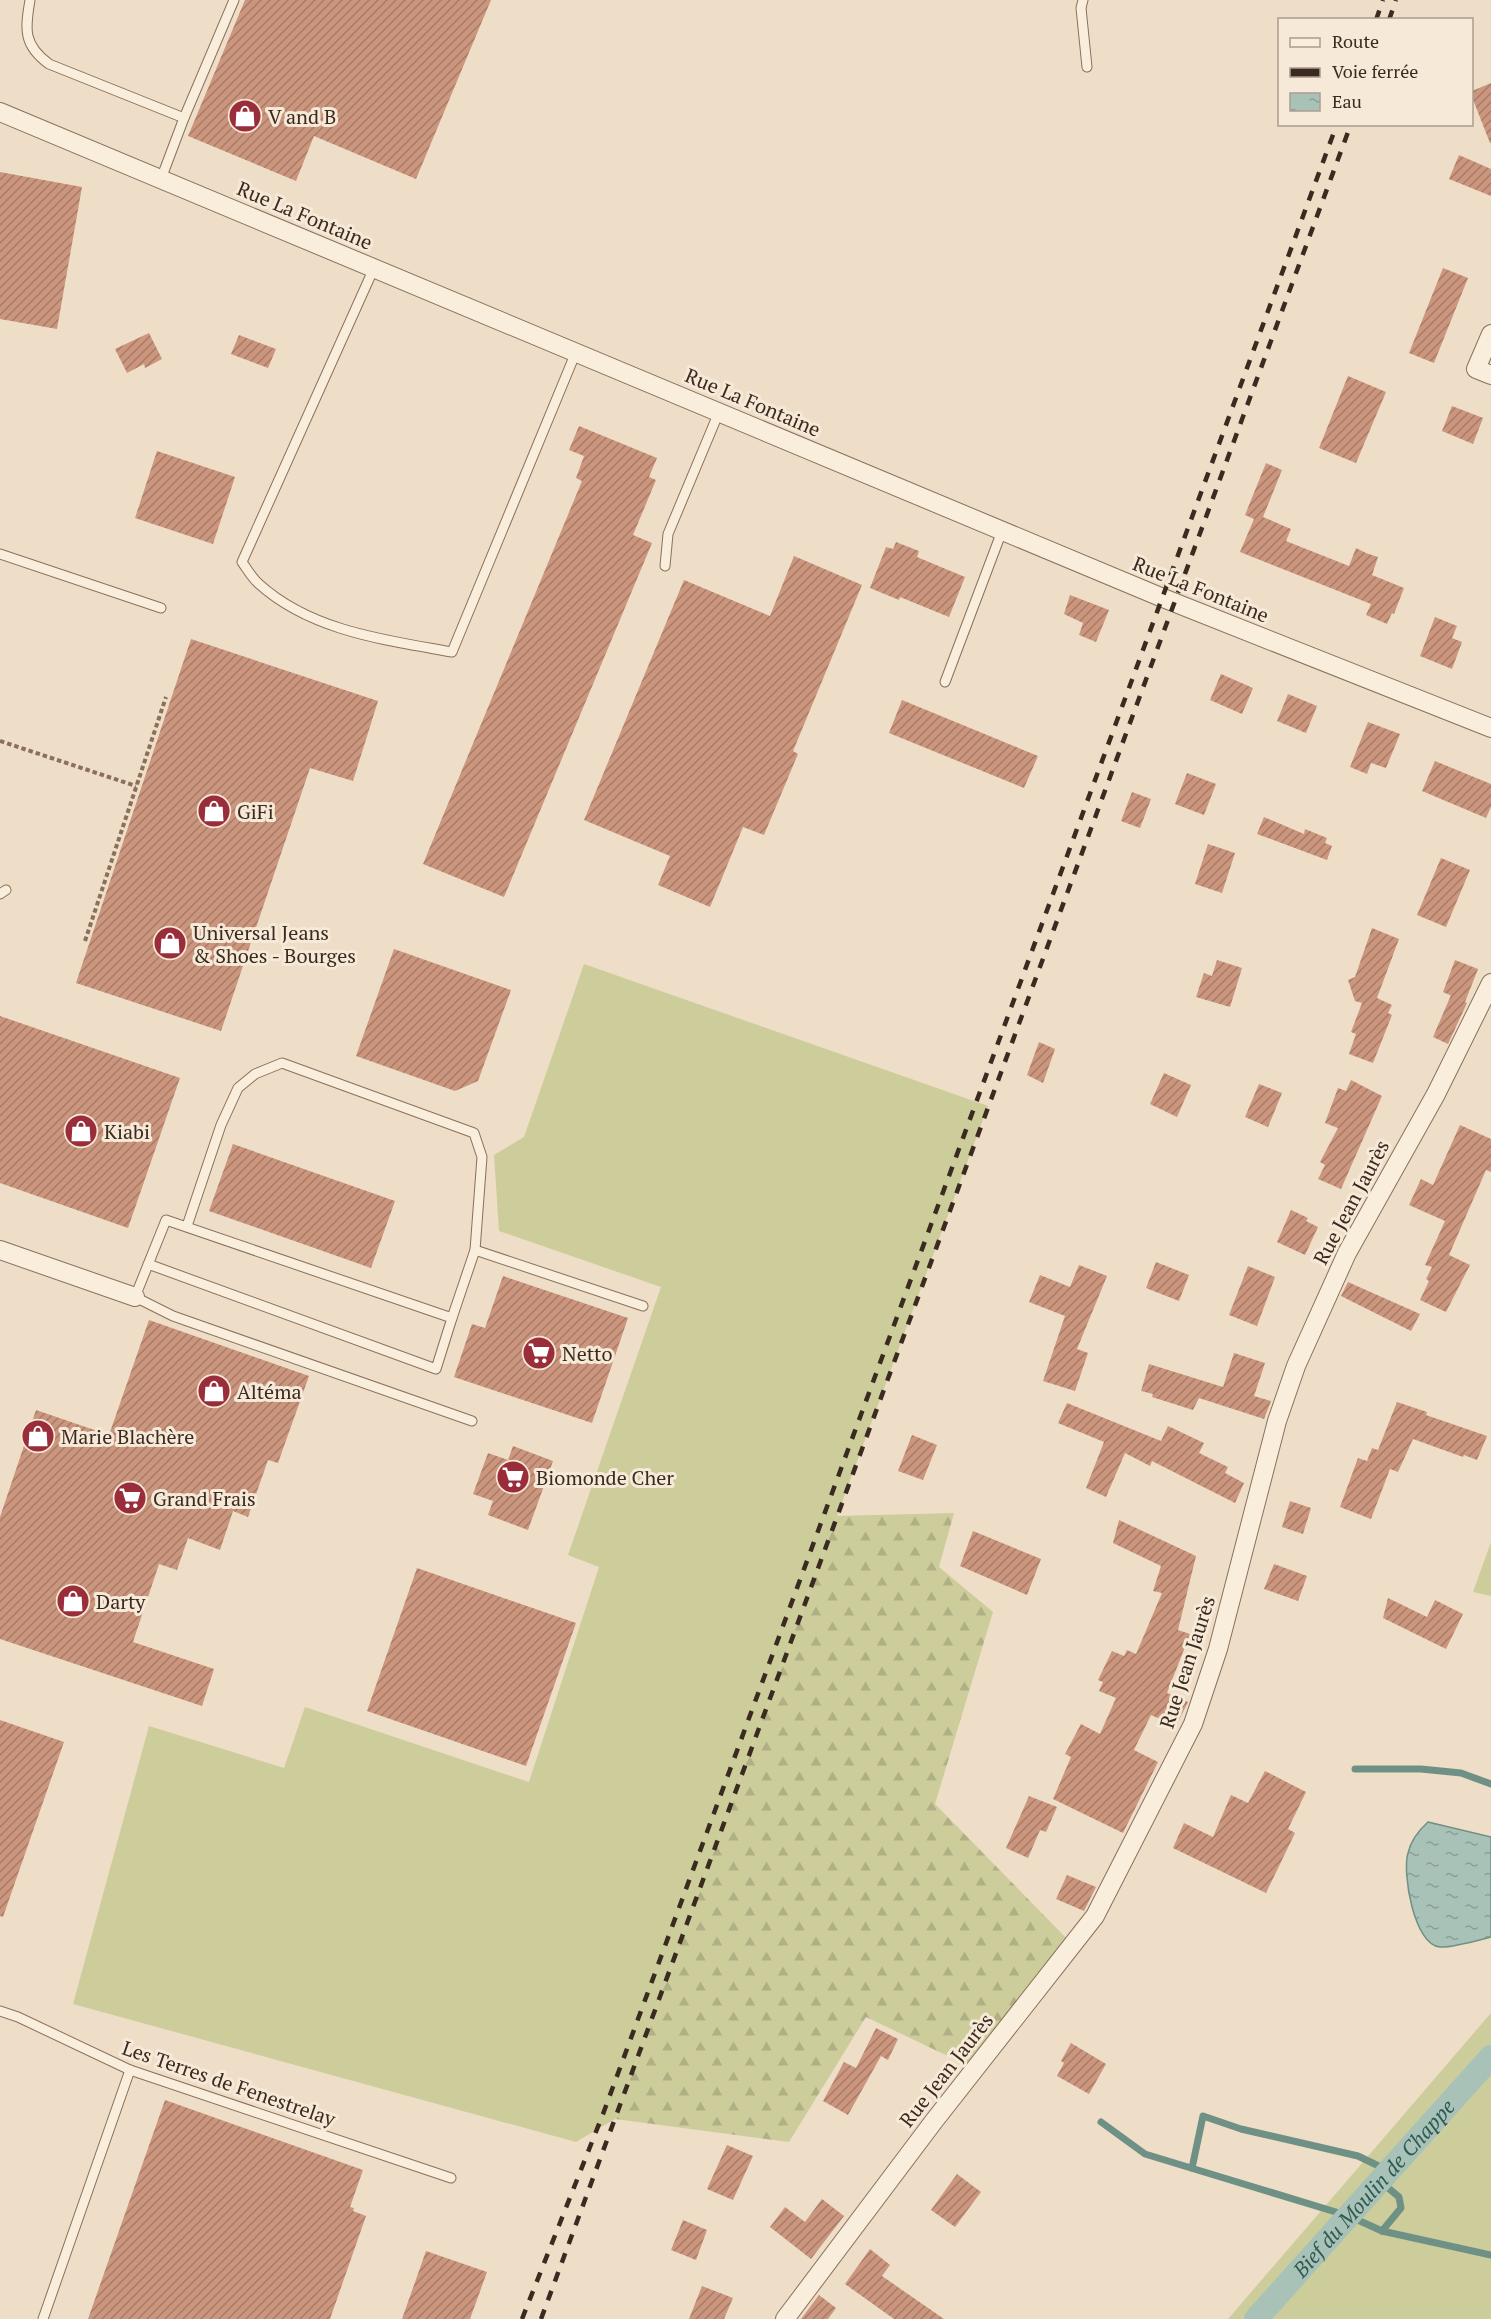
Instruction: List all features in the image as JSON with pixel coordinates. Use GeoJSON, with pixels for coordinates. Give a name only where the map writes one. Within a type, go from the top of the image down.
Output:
{"type":"FeatureCollection","features":[{"type":"Feature","properties":{"kind":"street","name":"Rue La Fontaine"},"geometry":{"type":"LineString","coordinates":[[0,112],[1174,603],[1491,728]]}},
{"type":"Feature","properties":{"kind":"street"},"geometry":{"type":"LineString","coordinates":[[1491,334],[1476,369],[1491,375]]}},
{"type":"Feature","properties":{"kind":"street","name":"Rue Jean Jaurès"},"geometry":{"type":"LineString","coordinates":[[785,2319],[934,2121],[1095,1916],[1193,1724],[1218,1649],[1277,1421],[1296,1366],[1347,1253],[1436,1094],[1491,983]]}},
{"type":"Feature","properties":{"kind":"street"},"geometry":{"type":"LineString","coordinates":[[0,1250],[135,1297]]}},
{"type":"Feature","properties":{"kind":"lane"},"geometry":{"type":"LineString","coordinates":[[30,0],[26,24],[28,39],[35,54],[49,64],[184,117]]}},
{"type":"Feature","properties":{"kind":"lane"},"geometry":{"type":"LineString","coordinates":[[161,179],[184,117],[234,0]]}},
{"type":"Feature","properties":{"kind":"lane"},"geometry":{"type":"LineString","coordinates":[[1083,0],[1081,8],[1087,67]]}},
{"type":"Feature","properties":{"kind":"lane"},"geometry":{"type":"LineString","coordinates":[[374,268],[242,562],[258,583],[287,605],[331,626],[452,652],[576,352]]}},
{"type":"Feature","properties":{"kind":"lane"},"geometry":{"type":"LineString","coordinates":[[665,566],[668,534],[719,412]]}},
{"type":"Feature","properties":{"kind":"lane"},"geometry":{"type":"LineString","coordinates":[[945,682],[1002,531]]}},
{"type":"Feature","properties":{"kind":"lane"},"geometry":{"type":"LineString","coordinates":[[0,554],[161,608]]}},
{"type":"Feature","properties":{"kind":"lane"},"geometry":{"type":"LineString","coordinates":[[148,1264],[435,1369],[475,1250],[483,1157],[474,1133],[282,1063],[255,1074],[238,1088],[222,1125],[187,1226]]}},
{"type":"Feature","properties":{"kind":"lane"},"geometry":{"type":"LineString","coordinates":[[452,1318],[166,1220],[135,1297],[173,1316],[472,1421]]}},
{"type":"Feature","properties":{"kind":"lane"},"geometry":{"type":"LineString","coordinates":[[475,1250],[643,1306]]}},
{"type":"Feature","properties":{"kind":"lane","name":"Les Terres de Fenestrelay"},"geometry":{"type":"LineString","coordinates":[[0,2011],[18,2017],[130,2070],[451,2178]]}},
{"type":"Feature","properties":{"kind":"lane"},"geometry":{"type":"LineString","coordinates":[[43,2319],[130,2070]]}},
{"type":"Feature","properties":{"kind":"path"},"geometry":{"type":"LineString","coordinates":[[85,941],[166,697]]}},
{"type":"Feature","properties":{"kind":"path"},"geometry":{"type":"LineString","coordinates":[[0,741],[136,786]]}},
{"type":"Feature","properties":{"kind":"green space"},"geometry":{"type":"Polygon","coordinates":[[[584,964],[988,1106],[615,2119],[576,2142],[73,2004],[149,1726],[284,1768],[305,1707],[529,1782],[599,1567],[568,1555],[661,1287],[499,1231],[494,1155],[524,1137],[584,964]]]}},
{"type":"Feature","properties":{"kind":"green space"},"geometry":{"type":"Polygon","coordinates":[[[954,1513],[939,1567],[993,1612],[935,1804],[1073,1945],[975,2069],[866,2017],[789,2142],[615,2119],[837,1516],[954,1513]]]}},
{"type":"Feature","properties":{"kind":"green space"},"geometry":{"type":"Polygon","coordinates":[[[1491,1542],[1491,1596],[1473,1592],[1491,1542]]]}},
{"type":"Feature","properties":{"kind":"green space"},"geometry":{"type":"Polygon","coordinates":[[[1491,2013],[1491,2319],[1228,2319],[1491,2013]]]}},
{"type":"Feature","properties":{"kind":"water"},"geometry":{"type":"Polygon","coordinates":[[[1428,1822],[1491,1837],[1491,1937],[1440,1947],[1431,1943],[1423,1934],[1412,1907],[1407,1863],[1409,1848],[1413,1840],[1428,1822]]]}},
{"type":"Feature","properties":{"kind":"building"},"geometry":{"type":"Polygon","coordinates":[[[245,0],[491,0],[416,179],[314,136],[296,181],[188,136],[245,0]]]}},
{"type":"Feature","properties":{"kind":"building"},"geometry":{"type":"Polygon","coordinates":[[[1491,83],[1491,143],[1473,100],[1473,91],[1491,83]]]}},
{"type":"Feature","properties":{"kind":"building"},"geometry":{"type":"Polygon","coordinates":[[[1459,155],[1491,169],[1491,196],[1449,179],[1459,155]]]}},
{"type":"Feature","properties":{"kind":"building"},"geometry":{"type":"Polygon","coordinates":[[[0,172],[82,187],[57,329],[0,319],[0,172]]]}},
{"type":"Feature","properties":{"kind":"building"},"geometry":{"type":"Polygon","coordinates":[[[1443,268],[1468,278],[1434,363],[1409,353],[1443,268]]]}},
{"type":"Feature","properties":{"kind":"building"},"geometry":{"type":"Polygon","coordinates":[[[149,333],[162,359],[145,368],[144,364],[127,373],[115,349],[149,333]]]}},
{"type":"Feature","properties":{"kind":"building"},"geometry":{"type":"Polygon","coordinates":[[[239,335],[276,349],[268,368],[231,354],[239,335]]]}},
{"type":"Feature","properties":{"kind":"building"},"geometry":{"type":"Polygon","coordinates":[[[1348,376],[1386,392],[1356,463],[1319,448],[1348,376]]]}},
{"type":"Feature","properties":{"kind":"building"},"geometry":{"type":"Polygon","coordinates":[[[1452,406],[1483,418],[1473,444],[1442,431],[1452,406]]]}},
{"type":"Feature","properties":{"kind":"building"},"geometry":{"type":"Polygon","coordinates":[[[579,426],[657,458],[649,477],[656,480],[633,535],[652,543],[504,897],[423,864],[582,481],[576,478],[584,456],[569,450],[579,426]]]}},
{"type":"Feature","properties":{"kind":"building"},"geometry":{"type":"Polygon","coordinates":[[[157,451],[235,477],[213,544],[135,518],[157,451]]]}},
{"type":"Feature","properties":{"kind":"building"},"geometry":{"type":"Polygon","coordinates":[[[1266,463],[1282,470],[1263,517],[1291,529],[1286,541],[1349,566],[1356,548],[1378,557],[1372,575],[1404,588],[1394,614],[1392,613],[1387,624],[1366,615],[1371,604],[1240,552],[1254,519],[1245,515],[1266,463]]]}},
{"type":"Feature","properties":{"kind":"building"},"geometry":{"type":"Polygon","coordinates":[[[896,542],[919,551],[917,557],[965,577],[949,617],[900,597],[899,600],[870,588],[886,547],[893,549],[896,542]]]}},
{"type":"Feature","properties":{"kind":"building"},"geometry":{"type":"Polygon","coordinates":[[[794,556],[862,585],[793,751],[798,754],[764,835],[743,827],[710,907],[658,885],[670,856],[584,820],[684,580],[770,616],[794,556]]]}},
{"type":"Feature","properties":{"kind":"building"},"geometry":{"type":"Polygon","coordinates":[[[1070,595],[1109,610],[1096,642],[1079,635],[1083,623],[1064,614],[1070,595]]]}},
{"type":"Feature","properties":{"kind":"building"},"geometry":{"type":"Polygon","coordinates":[[[1435,617],[1457,626],[1452,638],[1462,642],[1452,669],[1420,656],[1435,617]]]}},
{"type":"Feature","properties":{"kind":"building"},"geometry":{"type":"Polygon","coordinates":[[[191,639],[378,701],[353,781],[310,768],[221,1031],[76,983],[191,639]]]}},
{"type":"Feature","properties":{"kind":"building"},"geometry":{"type":"Polygon","coordinates":[[[1221,674],[1253,688],[1242,714],[1210,700],[1221,674]]]}},
{"type":"Feature","properties":{"kind":"building"},"geometry":{"type":"Polygon","coordinates":[[[1288,694],[1317,706],[1306,733],[1277,721],[1288,694]]]}},
{"type":"Feature","properties":{"kind":"building"},"geometry":{"type":"Polygon","coordinates":[[[902,700],[1038,756],[1024,788],[889,733],[902,700]]]}},
{"type":"Feature","properties":{"kind":"building"},"geometry":{"type":"Polygon","coordinates":[[[1368,722],[1400,734],[1386,768],[1371,763],[1367,774],[1350,767],[1368,722]]]}},
{"type":"Feature","properties":{"kind":"building"},"geometry":{"type":"Polygon","coordinates":[[[1435,761],[1491,784],[1491,807],[1486,818],[1422,791],[1435,761]]]}},
{"type":"Feature","properties":{"kind":"building"},"geometry":{"type":"Polygon","coordinates":[[[1187,773],[1216,784],[1204,815],[1175,804],[1187,773]]]}},
{"type":"Feature","properties":{"kind":"building"},"geometry":{"type":"Polygon","coordinates":[[[1132,792],[1151,799],[1140,828],[1121,821],[1132,792]]]}},
{"type":"Feature","properties":{"kind":"building"},"geometry":{"type":"Polygon","coordinates":[[[1264,817],[1304,834],[1305,829],[1327,838],[1325,843],[1332,846],[1327,860],[1257,834],[1264,817]]]}},
{"type":"Feature","properties":{"kind":"building"},"geometry":{"type":"Polygon","coordinates":[[[1208,844],[1235,853],[1222,893],[1195,884],[1208,844]]]}},
{"type":"Feature","properties":{"kind":"building"},"geometry":{"type":"Polygon","coordinates":[[[1441,858],[1470,870],[1446,927],[1417,915],[1441,858]]]}},
{"type":"Feature","properties":{"kind":"building"},"geometry":{"type":"Polygon","coordinates":[[[1372,928],[1399,939],[1377,998],[1392,1005],[1388,1013],[1392,1015],[1373,1063],[1349,1054],[1356,1034],[1351,1032],[1362,1003],[1355,1001],[1348,980],[1355,977],[1372,928]]]}},
{"type":"Feature","properties":{"kind":"building"},"geometry":{"type":"Polygon","coordinates":[[[394,949],[511,990],[478,1081],[455,1091],[356,1056],[394,949]]]}},
{"type":"Feature","properties":{"kind":"building"},"geometry":{"type":"Polygon","coordinates":[[[1217,960],[1242,968],[1230,1007],[1196,997],[1204,973],[1212,976],[1217,960]]]}},
{"type":"Feature","properties":{"kind":"building"},"geometry":{"type":"Polygon","coordinates":[[[1455,960],[1478,969],[1465,1002],[1443,992],[1455,960]]]}},
{"type":"Feature","properties":{"kind":"building"},"geometry":{"type":"Polygon","coordinates":[[[1451,995],[1467,1003],[1448,1044],[1433,1037],[1451,995]]]}},
{"type":"Feature","properties":{"kind":"building","name":"Kiabi"},"geometry":{"type":"Polygon","coordinates":[[[0,1016],[180,1078],[128,1228],[0,1183],[0,1016]]]}},
{"type":"Feature","properties":{"kind":"building"},"geometry":{"type":"Polygon","coordinates":[[[1039,1042],[1055,1049],[1043,1083],[1027,1075],[1039,1042]]]}},
{"type":"Feature","properties":{"kind":"building"},"geometry":{"type":"Polygon","coordinates":[[[1164,1073],[1191,1085],[1177,1117],[1150,1104],[1164,1073]]]}},
{"type":"Feature","properties":{"kind":"building"},"geometry":{"type":"Polygon","coordinates":[[[1351,1080],[1382,1096],[1341,1189],[1318,1179],[1325,1165],[1320,1162],[1338,1128],[1325,1123],[1338,1088],[1346,1091],[1351,1080]]]}},
{"type":"Feature","properties":{"kind":"building"},"geometry":{"type":"Polygon","coordinates":[[[1259,1084],[1282,1093],[1268,1127],[1245,1117],[1259,1084]]]}},
{"type":"Feature","properties":{"kind":"building"},"geometry":{"type":"Polygon","coordinates":[[[1460,1125],[1491,1139],[1491,1172],[1486,1170],[1449,1255],[1470,1265],[1446,1312],[1420,1300],[1429,1281],[1426,1279],[1432,1267],[1425,1265],[1445,1221],[1409,1205],[1421,1179],[1433,1185],[1460,1125]]]}},
{"type":"Feature","properties":{"kind":"building"},"geometry":{"type":"Polygon","coordinates":[[[233,1144],[395,1201],[371,1268],[209,1211],[233,1144]]]}},
{"type":"Feature","properties":{"kind":"building"},"geometry":{"type":"Polygon","coordinates":[[[1291,1210],[1308,1218],[1306,1221],[1318,1227],[1305,1255],[1277,1242],[1291,1210]]]}},
{"type":"Feature","properties":{"kind":"building"},"geometry":{"type":"Polygon","coordinates":[[[1156,1262],[1189,1275],[1179,1301],[1146,1288],[1156,1262]]]}},
{"type":"Feature","properties":{"kind":"building"},"geometry":{"type":"Polygon","coordinates":[[[1079,1265],[1107,1276],[1077,1349],[1088,1353],[1075,1391],[1043,1381],[1065,1316],[1029,1302],[1040,1275],[1070,1287],[1079,1265]]]}},
{"type":"Feature","properties":{"kind":"building"},"geometry":{"type":"Polygon","coordinates":[[[1248,1266],[1275,1277],[1257,1326],[1229,1315],[1248,1266]]]}},
{"type":"Feature","properties":{"kind":"building","name":"Netto"},"geometry":{"type":"Polygon","coordinates":[[[503,1276],[628,1318],[592,1423],[454,1377],[472,1324],[485,1328],[503,1276]]]}},
{"type":"Feature","properties":{"kind":"building"},"geometry":{"type":"Polygon","coordinates":[[[1348,1282],[1420,1314],[1411,1331],[1341,1296],[1348,1282]]]}},
{"type":"Feature","properties":{"kind":"building"},"geometry":{"type":"Polygon","coordinates":[[[149,1320],[309,1376],[278,1463],[268,1460],[248,1517],[233,1511],[220,1550],[188,1538],[177,1570],[159,1564],[133,1642],[214,1669],[202,1706],[0,1639],[0,1517],[36,1410],[109,1435],[149,1320]]]}},
{"type":"Feature","properties":{"kind":"building"},"geometry":{"type":"Polygon","coordinates":[[[1234,1353],[1265,1363],[1254,1396],[1271,1401],[1264,1419],[1199,1398],[1193,1410],[1152,1397],[1153,1394],[1141,1391],[1149,1364],[1223,1387],[1234,1353]]]}},
{"type":"Feature","properties":{"kind":"building"},"geometry":{"type":"Polygon","coordinates":[[[1397,1402],[1427,1412],[1426,1415],[1487,1436],[1477,1460],[1413,1439],[1398,1472],[1390,1469],[1371,1519],[1340,1507],[1358,1458],[1367,1461],[1372,1448],[1378,1450],[1397,1402]]]}},
{"type":"Feature","properties":{"kind":"building"},"geometry":{"type":"Polygon","coordinates":[[[1067,1403],[1161,1441],[1168,1426],[1204,1443],[1199,1453],[1228,1467],[1225,1473],[1244,1483],[1235,1503],[1152,1461],[1150,1466],[1125,1453],[1106,1497],[1086,1488],[1104,1442],[1058,1423],[1067,1403]]]}},
{"type":"Feature","properties":{"kind":"building"},"geometry":{"type":"Polygon","coordinates":[[[912,1435],[937,1445],[923,1480],[898,1471],[912,1435]]]}},
{"type":"Feature","properties":{"kind":"building","name":"Biomonde Cher"},"geometry":{"type":"Polygon","coordinates":[[[513,1446],[553,1461],[528,1530],[488,1515],[493,1501],[473,1494],[488,1453],[508,1460],[513,1446]]]}},
{"type":"Feature","properties":{"kind":"building"},"geometry":{"type":"Polygon","coordinates":[[[1290,1501],[1311,1508],[1303,1534],[1282,1527],[1290,1501]]]}},
{"type":"Feature","properties":{"kind":"building"},"geometry":{"type":"Polygon","coordinates":[[[1119,1520],[1196,1556],[1178,1630],[1190,1634],[1167,1693],[1188,1702],[1176,1726],[1151,1715],[1134,1750],[1158,1762],[1123,1833],[1053,1799],[1071,1757],[1065,1754],[1081,1724],[1100,1734],[1116,1698],[1099,1691],[1103,1682],[1098,1680],[1112,1651],[1124,1656],[1127,1650],[1136,1654],[1162,1593],[1153,1591],[1161,1566],[1113,1543],[1119,1520]]]}},
{"type":"Feature","properties":{"kind":"building"},"geometry":{"type":"Polygon","coordinates":[[[973,1531],[1041,1559],[1027,1595],[960,1566],[973,1531]]]}},
{"type":"Feature","properties":{"kind":"building"},"geometry":{"type":"Polygon","coordinates":[[[1274,1564],[1307,1576],[1298,1601],[1264,1589],[1274,1564]]]}},
{"type":"Feature","properties":{"kind":"building"},"geometry":{"type":"Polygon","coordinates":[[[417,1568],[576,1623],[526,1766],[367,1711],[417,1568]]]}},
{"type":"Feature","properties":{"kind":"building"},"geometry":{"type":"Polygon","coordinates":[[[1388,1598],[1427,1617],[1435,1600],[1463,1614],[1446,1649],[1383,1618],[1388,1598]]]}},
{"type":"Feature","properties":{"kind":"building"},"geometry":{"type":"Polygon","coordinates":[[[0,1720],[64,1742],[3,1917],[0,1916],[0,1720]]]}},
{"type":"Feature","properties":{"kind":"building"},"geometry":{"type":"Polygon","coordinates":[[[1265,1771],[1306,1792],[1288,1829],[1295,1833],[1266,1893],[1173,1848],[1184,1823],[1213,1837],[1231,1795],[1248,1803],[1265,1771]]]}},
{"type":"Feature","properties":{"kind":"building"},"geometry":{"type":"Polygon","coordinates":[[[1029,1796],[1057,1807],[1046,1832],[1040,1830],[1028,1858],[1006,1848],[1029,1796]]]}},
{"type":"Feature","properties":{"kind":"building"},"geometry":{"type":"Polygon","coordinates":[[[1067,1875],[1096,1887],[1084,1911],[1056,1899],[1067,1875]]]}},
{"type":"Feature","properties":{"kind":"building"},"geometry":{"type":"Polygon","coordinates":[[[876,2028],[898,2039],[888,2060],[881,2056],[848,2115],[823,2101],[844,2062],[856,2068],[876,2028]]]}},
{"type":"Feature","properties":{"kind":"building"},"geometry":{"type":"Polygon","coordinates":[[[1071,2043],[1106,2064],[1089,2094],[1057,2076],[1064,2063],[1061,2061],[1071,2043]]]}},
{"type":"Feature","properties":{"kind":"building"},"geometry":{"type":"Polygon","coordinates":[[[165,2100],[363,2170],[350,2207],[354,2208],[353,2211],[366,2216],[330,2319],[88,2319],[165,2100]]]}},
{"type":"Feature","properties":{"kind":"building"},"geometry":{"type":"Polygon","coordinates":[[[727,2145],[753,2156],[733,2200],[707,2189],[727,2145]]]}},
{"type":"Feature","properties":{"kind":"building"},"geometry":{"type":"Polygon","coordinates":[[[957,2174],[981,2192],[955,2227],[931,2210],[957,2174]]]}},
{"type":"Feature","properties":{"kind":"building"},"geometry":{"type":"Polygon","coordinates":[[[822,2199],[844,2216],[811,2259],[770,2227],[785,2207],[805,2222],[822,2199]]]}},
{"type":"Feature","properties":{"kind":"building"},"geometry":{"type":"Polygon","coordinates":[[[683,2220],[707,2230],[696,2260],[671,2250],[683,2220]]]}},
{"type":"Feature","properties":{"kind":"building"},"geometry":{"type":"Polygon","coordinates":[[[870,2249],[890,2265],[882,2276],[944,2319],[894,2319],[845,2284],[870,2249]]]}},
{"type":"Feature","properties":{"kind":"building"},"geometry":{"type":"Polygon","coordinates":[[[426,2251],[487,2272],[470,2319],[402,2319],[426,2251]]]}},
{"type":"Feature","properties":{"kind":"building"},"geometry":{"type":"Polygon","coordinates":[[[702,2286],[733,2298],[724,2319],[689,2319],[702,2286]]]}},
{"type":"Feature","properties":{"kind":"building"},"geometry":{"type":"Polygon","coordinates":[[[819,2295],[836,2308],[828,2319],[801,2319],[819,2295]]]}},
{"type":"Feature","properties":{"kind":"waterway"},"geometry":{"type":"LineString","coordinates":[[1355,1769],[1421,1769],[1461,1773],[1491,1784]]}},
{"type":"Feature","properties":{"kind":"waterway","name":"Bief du Moulin de Chappe"},"geometry":{"type":"LineString","coordinates":[[1256,2319],[1491,2057]]}},
{"type":"Feature","properties":{"kind":"waterway"},"geometry":{"type":"LineString","coordinates":[[1192,2168],[1203,2116],[1241,2129],[1358,2156],[1389,2171]]}},
{"type":"Feature","properties":{"kind":"waterway"},"geometry":{"type":"LineString","coordinates":[[1101,2122],[1145,2154],[1349,2216],[1382,2231],[1491,2255]]}},
{"type":"Feature","properties":{"kind":"waterway"},"geometry":{"type":"LineString","coordinates":[[1380,2181],[1399,2197],[1401,2208],[1382,2231]]}},
{"type":"Feature","properties":{"kind":"railway"},"geometry":{"type":"LineString","coordinates":[[1377,18],[1383,0]]}},
{"type":"Feature","properties":{"kind":"railway"},"geometry":{"type":"LineString","coordinates":[[1390,18],[1396,0]]}},
{"type":"Feature","properties":{"kind":"railway"},"geometry":{"type":"LineString","coordinates":[[522,2319],[603,2114],[1336,126]]}},
{"type":"Feature","properties":{"kind":"railway"},"geometry":{"type":"LineString","coordinates":[[541,2319],[1350,126]]}},
{"type":"Feature","properties":{"kind":"place","name":"V and B"},"geometry":{"type":"Point","coordinates":[245,116]}},
{"type":"Feature","properties":{"kind":"place","name":"GiFi"},"geometry":{"type":"Point","coordinates":[214,811]}},
{"type":"Feature","properties":{"kind":"place","name":"Universal Jeans & Shoes - Bourges"},"geometry":{"type":"Point","coordinates":[170,943]}},
{"type":"Feature","properties":{"kind":"place","name":"Kiabi"},"geometry":{"type":"Point","coordinates":[81,1131]}},
{"type":"Feature","properties":{"kind":"place","name":"Netto"},"geometry":{"type":"Point","coordinates":[539,1353]}},
{"type":"Feature","properties":{"kind":"place","name":"Altéma"},"geometry":{"type":"Point","coordinates":[214,1391]}},
{"type":"Feature","properties":{"kind":"place","name":"Marie Blachère"},"geometry":{"type":"Point","coordinates":[38,1436]}},
{"type":"Feature","properties":{"kind":"place","name":"Biomonde Cher"},"geometry":{"type":"Point","coordinates":[513,1477]}},
{"type":"Feature","properties":{"kind":"place","name":"Grand Frais"},"geometry":{"type":"Point","coordinates":[130,1498]}},
{"type":"Feature","properties":{"kind":"place","name":"Darty"},"geometry":{"type":"Point","coordinates":[73,1601]}}]}
